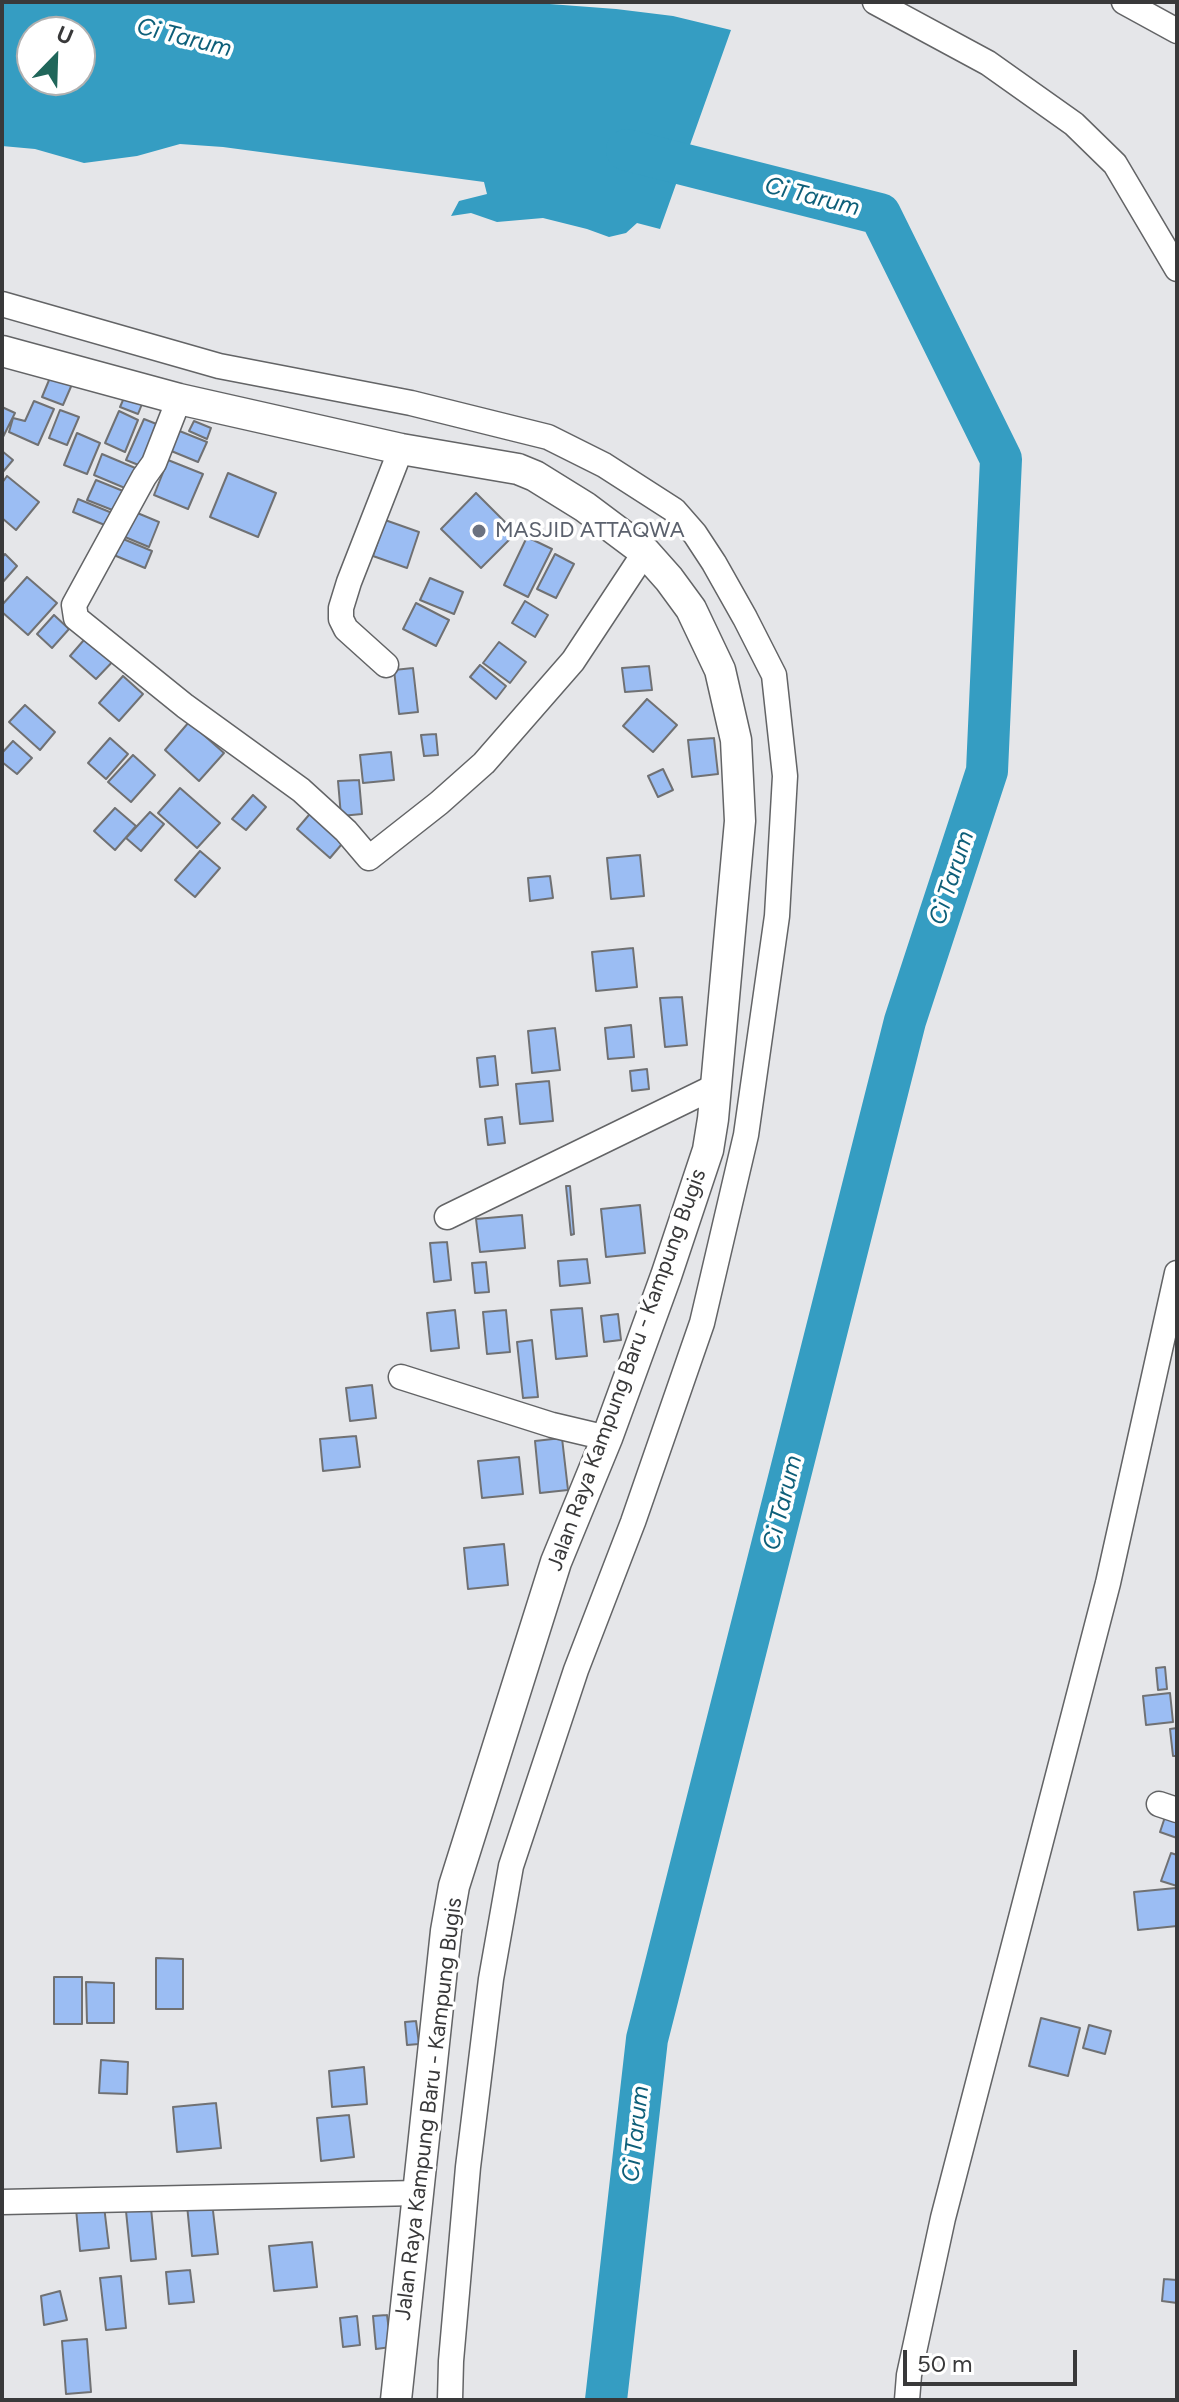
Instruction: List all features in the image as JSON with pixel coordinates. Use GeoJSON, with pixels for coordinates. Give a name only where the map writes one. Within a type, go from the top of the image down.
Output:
{"type":"FeatureCollection","features":[{"type":"Feature","properties":{"kind":"street"},"geometry":{"type":"LineString","coordinates":[[875,2],[988,63],[1074,124],[1115,164],[1177,269]]}},
{"type":"Feature","properties":{"kind":"street"},"geometry":{"type":"LineString","coordinates":[[1124,2],[1177,31]]}},
{"type":"Feature","properties":{"kind":"street"},"geometry":{"type":"LineString","coordinates":[[2,304],[219,366],[411,403],[548,437],[604,465],[674,510],[714,563],[774,675],[785,776],[777,916],[746,1135],[702,1323],[633,1522],[576,1670],[511,1866],[491,1979],[468,2167],[450,2400]]}},
{"type":"Feature","properties":{"kind":"street","name":"Jalan Raya Kampung Baru - Kampung Bugis"},"geometry":{"type":"LineString","coordinates":[[5,357],[401,449],[530,473],[585,507],[645,552],[669,579],[691,609],[720,670],[736,740],[740,821],[708,1150],[607,1438],[556,1562],[454,1886],[446,1931],[396,2400]]}},
{"type":"Feature","properties":{"kind":"street"},"geometry":{"type":"LineString","coordinates":[[179,399],[154,463],[74,605],[76,618],[185,706],[301,790],[346,831],[369,858],[484,763],[573,661],[645,552]]}},
{"type":"Feature","properties":{"kind":"street"},"geometry":{"type":"LineString","coordinates":[[386,665],[346,629],[341,619],[341,608],[401,449]]}},
{"type":"Feature","properties":{"kind":"street"},"geometry":{"type":"LineString","coordinates":[[447,1217],[716,1086]]}},
{"type":"Feature","properties":{"kind":"street"},"geometry":{"type":"LineString","coordinates":[[907,2400],[909,2375],[943,2218],[1108,1583],[1177,1273]]}},
{"type":"Feature","properties":{"kind":"street"},"geometry":{"type":"LineString","coordinates":[[401,1377],[552,1425],[607,1438]]}},
{"type":"Feature","properties":{"kind":"street"},"geometry":{"type":"LineString","coordinates":[[2,2202],[417,2193]]}},
{"type":"Feature","properties":{"kind":"water"},"geometry":{"type":"Polygon","coordinates":[[[2,2],[523,2],[673,16],[731,30],[660,229],[637,223],[626,233],[609,237],[543,218],[497,222],[471,213],[451,216],[459,201],[487,194],[484,182],[223,147],[180,144],[137,156],[84,163],[35,149],[2,146],[2,2]]]}},
{"type":"Feature","properties":{"kind":"building"},"geometry":{"type":"Polygon","coordinates":[[[52,373],[73,382],[63,405],[42,397],[52,373]]]}},
{"type":"Feature","properties":{"kind":"building"},"geometry":{"type":"Polygon","coordinates":[[[127,391],[144,399],[138,414],[120,407],[127,391]]]}},
{"type":"Feature","properties":{"kind":"building"},"geometry":{"type":"Polygon","coordinates":[[[34,401],[54,409],[38,445],[9,432],[13,418],[25,421],[34,401]]]}},
{"type":"Feature","properties":{"kind":"building"},"geometry":{"type":"Polygon","coordinates":[[[2,407],[15,413],[2,439],[2,407]]]}},
{"type":"Feature","properties":{"kind":"building"},"geometry":{"type":"Polygon","coordinates":[[[60,410],[79,417],[67,445],[49,438],[60,410]]]}},
{"type":"Feature","properties":{"kind":"building"},"geometry":{"type":"Polygon","coordinates":[[[119,411],[138,420],[125,452],[105,443],[119,411]]]}},
{"type":"Feature","properties":{"kind":"building"},"geometry":{"type":"Polygon","coordinates":[[[144,419],[164,427],[146,468],[126,460],[144,419]]]}},
{"type":"Feature","properties":{"kind":"building"},"geometry":{"type":"Polygon","coordinates":[[[194,421],[211,428],[207,439],[189,431],[194,421]]]}},
{"type":"Feature","properties":{"kind":"building"},"geometry":{"type":"Polygon","coordinates":[[[172,428],[207,442],[198,462],[164,448],[172,428]]]}},
{"type":"Feature","properties":{"kind":"building"},"geometry":{"type":"Polygon","coordinates":[[[77,433],[100,443],[87,474],[64,465],[77,433]]]}},
{"type":"Feature","properties":{"kind":"building"},"geometry":{"type":"Polygon","coordinates":[[[2,451],[13,460],[2,473],[2,451]]]}},
{"type":"Feature","properties":{"kind":"building"},"geometry":{"type":"Polygon","coordinates":[[[102,454],[140,470],[132,491],[94,475],[102,454]]]}},
{"type":"Feature","properties":{"kind":"building"},"geometry":{"type":"Polygon","coordinates":[[[168,460],[203,474],[188,509],[154,495],[168,460]]]}},
{"type":"Feature","properties":{"kind":"building"},"geometry":{"type":"Polygon","coordinates":[[[228,473],[276,493],[258,537],[210,517],[228,473]]]}},
{"type":"Feature","properties":{"kind":"building"},"geometry":{"type":"Polygon","coordinates":[[[7,476],[39,502],[16,530],[2,518],[2,483],[7,476]]]}},
{"type":"Feature","properties":{"kind":"building"},"geometry":{"type":"Polygon","coordinates":[[[96,480],[128,493],[120,513],[87,500],[96,480]]]}},
{"type":"Feature","properties":{"kind":"building","name":"MASJID ATTAQWA"},"geometry":{"type":"Polygon","coordinates":[[[476,493],[516,533],[481,568],[441,529],[476,493]]]}},
{"type":"Feature","properties":{"kind":"building"},"geometry":{"type":"Polygon","coordinates":[[[78,499],[117,515],[112,528],[73,512],[78,499]]]}},
{"type":"Feature","properties":{"kind":"building"},"geometry":{"type":"Polygon","coordinates":[[[135,512],[159,522],[149,547],[125,537],[135,512]]]}},
{"type":"Feature","properties":{"kind":"building"},"geometry":{"type":"Polygon","coordinates":[[[385,520],[419,532],[407,568],[373,556],[385,520]]]}},
{"type":"Feature","properties":{"kind":"building"},"geometry":{"type":"Polygon","coordinates":[[[116,536],[152,551],[145,568],[109,553],[116,536]]]}},
{"type":"Feature","properties":{"kind":"building"},"geometry":{"type":"Polygon","coordinates":[[[527,537],[552,549],[528,597],[504,585],[527,537]]]}},
{"type":"Feature","properties":{"kind":"building"},"geometry":{"type":"Polygon","coordinates":[[[5,554],[17,566],[2,583],[2,558],[5,554]]]}},
{"type":"Feature","properties":{"kind":"building"},"geometry":{"type":"Polygon","coordinates":[[[555,554],[574,564],[556,598],[537,589],[555,554]]]}},
{"type":"Feature","properties":{"kind":"building"},"geometry":{"type":"Polygon","coordinates":[[[27,577],[57,603],[28,635],[2,612],[2,605],[27,577]]]}},
{"type":"Feature","properties":{"kind":"building"},"geometry":{"type":"Polygon","coordinates":[[[430,578],[463,592],[454,614],[420,600],[430,578]]]}},
{"type":"Feature","properties":{"kind":"building"},"geometry":{"type":"Polygon","coordinates":[[[525,601],[548,615],[535,637],[512,623],[525,601]]]}},
{"type":"Feature","properties":{"kind":"building"},"geometry":{"type":"Polygon","coordinates":[[[416,603],[449,620],[436,646],[403,629],[416,603]]]}},
{"type":"Feature","properties":{"kind":"building"},"geometry":{"type":"Polygon","coordinates":[[[54,615],[69,629],[52,648],[37,634],[54,615]]]}},
{"type":"Feature","properties":{"kind":"building"},"geometry":{"type":"Polygon","coordinates":[[[90,633],[117,657],[96,679],[70,656],[90,633]]]}},
{"type":"Feature","properties":{"kind":"building"},"geometry":{"type":"Polygon","coordinates":[[[499,642],[526,662],[510,683],[483,663],[499,642]]]}},
{"type":"Feature","properties":{"kind":"building"},"geometry":{"type":"Polygon","coordinates":[[[480,665],[506,686],[496,699],[470,677],[480,665]]]}},
{"type":"Feature","properties":{"kind":"building"},"geometry":{"type":"Polygon","coordinates":[[[649,666],[652,690],[625,692],[622,668],[649,666]]]}},
{"type":"Feature","properties":{"kind":"building"},"geometry":{"type":"Polygon","coordinates":[[[413,668],[418,712],[399,714],[394,670],[413,668]]]}},
{"type":"Feature","properties":{"kind":"building"},"geometry":{"type":"Polygon","coordinates":[[[123,676],[143,694],[119,721],[99,703],[123,676]]]}},
{"type":"Feature","properties":{"kind":"building"},"geometry":{"type":"Polygon","coordinates":[[[647,699],[677,725],[653,752],[623,726],[647,699]]]}},
{"type":"Feature","properties":{"kind":"building"},"geometry":{"type":"Polygon","coordinates":[[[25,705],[55,732],[40,750],[9,722],[25,705]]]}},
{"type":"Feature","properties":{"kind":"building"},"geometry":{"type":"Polygon","coordinates":[[[189,722],[224,753],[199,781],[165,750],[189,722]]]}},
{"type":"Feature","properties":{"kind":"building"},"geometry":{"type":"Polygon","coordinates":[[[436,734],[438,755],[424,756],[421,735],[436,734]]]}},
{"type":"Feature","properties":{"kind":"building"},"geometry":{"type":"Polygon","coordinates":[[[110,738],[128,754],[106,779],[88,763],[110,738]]]}},
{"type":"Feature","properties":{"kind":"building"},"geometry":{"type":"Polygon","coordinates":[[[714,738],[718,774],[692,777],[688,740],[714,738]]]}},
{"type":"Feature","properties":{"kind":"building"},"geometry":{"type":"Polygon","coordinates":[[[13,741],[32,758],[17,774],[2,762],[2,753],[13,741]]]}},
{"type":"Feature","properties":{"kind":"building"},"geometry":{"type":"Polygon","coordinates":[[[391,752],[394,780],[363,783],[360,755],[391,752]]]}},
{"type":"Feature","properties":{"kind":"building"},"geometry":{"type":"Polygon","coordinates":[[[133,755],[155,775],[131,802],[108,782],[133,755]]]}},
{"type":"Feature","properties":{"kind":"building"},"geometry":{"type":"Polygon","coordinates":[[[663,769],[673,790],[658,797],[648,776],[663,769]]]}},
{"type":"Feature","properties":{"kind":"building"},"geometry":{"type":"Polygon","coordinates":[[[359,780],[362,814],[341,816],[338,781],[359,780]]]}},
{"type":"Feature","properties":{"kind":"building"},"geometry":{"type":"Polygon","coordinates":[[[180,788],[220,823],[197,848],[158,813],[180,788]]]}},
{"type":"Feature","properties":{"kind":"building"},"geometry":{"type":"Polygon","coordinates":[[[253,795],[266,807],[246,830],[232,819],[253,795]]]}},
{"type":"Feature","properties":{"kind":"building"},"geometry":{"type":"Polygon","coordinates":[[[115,808],[136,826],[115,850],[94,831],[115,808]]]}},
{"type":"Feature","properties":{"kind":"building"},"geometry":{"type":"Polygon","coordinates":[[[314,809],[347,838],[330,858],[297,829],[314,809]]]}},
{"type":"Feature","properties":{"kind":"building"},"geometry":{"type":"Polygon","coordinates":[[[150,812],[164,824],[141,851],[126,838],[150,812]]]}},
{"type":"Feature","properties":{"kind":"building"},"geometry":{"type":"Polygon","coordinates":[[[200,851],[220,868],[195,897],[175,880],[200,851]]]}},
{"type":"Feature","properties":{"kind":"building"},"geometry":{"type":"Polygon","coordinates":[[[640,855],[644,896],[611,899],[607,858],[640,855]]]}},
{"type":"Feature","properties":{"kind":"building"},"geometry":{"type":"Polygon","coordinates":[[[550,876],[553,898],[530,901],[528,878],[550,876]]]}},
{"type":"Feature","properties":{"kind":"building"},"geometry":{"type":"Polygon","coordinates":[[[633,948],[637,987],[596,991],[592,952],[633,948]]]}},
{"type":"Feature","properties":{"kind":"building"},"geometry":{"type":"Polygon","coordinates":[[[682,997],[687,1045],[665,1047],[660,998],[682,997]]]}},
{"type":"Feature","properties":{"kind":"building"},"geometry":{"type":"Polygon","coordinates":[[[631,1025],[634,1057],[608,1059],[605,1028],[631,1025]]]}},
{"type":"Feature","properties":{"kind":"building"},"geometry":{"type":"Polygon","coordinates":[[[555,1028],[560,1070],[532,1073],[528,1031],[555,1028]]]}},
{"type":"Feature","properties":{"kind":"building"},"geometry":{"type":"Polygon","coordinates":[[[495,1056],[498,1085],[480,1087],[477,1058],[495,1056]]]}},
{"type":"Feature","properties":{"kind":"building"},"geometry":{"type":"Polygon","coordinates":[[[647,1069],[649,1089],[632,1091],[630,1071],[647,1069]]]}},
{"type":"Feature","properties":{"kind":"building"},"geometry":{"type":"Polygon","coordinates":[[[549,1081],[553,1121],[520,1124],[516,1084],[549,1081]]]}},
{"type":"Feature","properties":{"kind":"building"},"geometry":{"type":"Polygon","coordinates":[[[502,1117],[505,1143],[488,1145],[485,1119],[502,1117]]]}},
{"type":"Feature","properties":{"kind":"building"},"geometry":{"type":"Polygon","coordinates":[[[566,1186],[570,1186],[574,1234],[571,1235],[566,1186]]]}},
{"type":"Feature","properties":{"kind":"building"},"geometry":{"type":"Polygon","coordinates":[[[640,1205],[645,1253],[606,1257],[601,1209],[640,1205]]]}},
{"type":"Feature","properties":{"kind":"building"},"geometry":{"type":"Polygon","coordinates":[[[522,1215],[525,1248],[480,1252],[476,1219],[522,1215]]]}},
{"type":"Feature","properties":{"kind":"building"},"geometry":{"type":"Polygon","coordinates":[[[447,1242],[451,1280],[434,1282],[430,1243],[447,1242]]]}},
{"type":"Feature","properties":{"kind":"building"},"geometry":{"type":"Polygon","coordinates":[[[587,1259],[590,1283],[560,1286],[558,1261],[587,1259]]]}},
{"type":"Feature","properties":{"kind":"building"},"geometry":{"type":"Polygon","coordinates":[[[486,1262],[489,1292],[475,1293],[472,1263],[486,1262]]]}},
{"type":"Feature","properties":{"kind":"building"},"geometry":{"type":"Polygon","coordinates":[[[582,1308],[587,1356],[556,1359],[551,1310],[582,1308]]]}},
{"type":"Feature","properties":{"kind":"building"},"geometry":{"type":"Polygon","coordinates":[[[455,1310],[459,1348],[431,1351],[427,1313],[455,1310]]]}},
{"type":"Feature","properties":{"kind":"building"},"geometry":{"type":"Polygon","coordinates":[[[506,1310],[510,1352],[487,1354],[483,1312],[506,1310]]]}},
{"type":"Feature","properties":{"kind":"building"},"geometry":{"type":"Polygon","coordinates":[[[618,1314],[621,1340],[604,1342],[601,1316],[618,1314]]]}},
{"type":"Feature","properties":{"kind":"building"},"geometry":{"type":"Polygon","coordinates":[[[532,1340],[538,1397],[523,1398],[517,1342],[532,1340]]]}},
{"type":"Feature","properties":{"kind":"building"},"geometry":{"type":"Polygon","coordinates":[[[372,1385],[376,1418],[350,1421],[346,1388],[372,1385]]]}},
{"type":"Feature","properties":{"kind":"building"},"geometry":{"type":"Polygon","coordinates":[[[356,1436],[360,1467],[323,1471],[320,1439],[356,1436]]]}},
{"type":"Feature","properties":{"kind":"building"},"geometry":{"type":"Polygon","coordinates":[[[562,1438],[568,1490],[540,1493],[535,1441],[562,1438]]]}},
{"type":"Feature","properties":{"kind":"building"},"geometry":{"type":"Polygon","coordinates":[[[519,1457],[523,1494],[482,1498],[478,1461],[519,1457]]]}},
{"type":"Feature","properties":{"kind":"building"},"geometry":{"type":"Polygon","coordinates":[[[504,1544],[508,1585],[468,1589],[464,1548],[504,1544]]]}},
{"type":"Feature","properties":{"kind":"building"},"geometry":{"type":"Polygon","coordinates":[[[1165,1667],[1167,1689],[1158,1690],[1156,1668],[1165,1667]]]}},
{"type":"Feature","properties":{"kind":"building"},"geometry":{"type":"Polygon","coordinates":[[[1170,1693],[1173,1722],[1146,1725],[1143,1696],[1170,1693]]]}},
{"type":"Feature","properties":{"kind":"building"},"geometry":{"type":"Polygon","coordinates":[[[1177,1728],[1177,1756],[1173,1756],[1170,1729],[1177,1728]]]}},
{"type":"Feature","properties":{"kind":"building"},"geometry":{"type":"Polygon","coordinates":[[[1167,1811],[1177,1815],[1177,1838],[1160,1832],[1167,1811]]]}},
{"type":"Feature","properties":{"kind":"building"},"geometry":{"type":"Polygon","coordinates":[[[1171,1853],[1177,1855],[1177,1886],[1161,1881],[1171,1853]]]}},
{"type":"Feature","properties":{"kind":"building"},"geometry":{"type":"Polygon","coordinates":[[[1176,1888],[1177,1926],[1138,1930],[1134,1892],[1176,1888]]]}},
{"type":"Feature","properties":{"kind":"building"},"geometry":{"type":"Polygon","coordinates":[[[156,1958],[183,1959],[183,2009],[156,2009],[156,1958]]]}},
{"type":"Feature","properties":{"kind":"building"},"geometry":{"type":"Polygon","coordinates":[[[54,1977],[82,1977],[82,2024],[54,2024],[54,1977]]]}},
{"type":"Feature","properties":{"kind":"building"},"geometry":{"type":"Polygon","coordinates":[[[86,1982],[114,1983],[114,2023],[87,2023],[86,1982]]]}},
{"type":"Feature","properties":{"kind":"building"},"geometry":{"type":"Polygon","coordinates":[[[1041,2018],[1080,2028],[1068,2076],[1029,2066],[1041,2018]]]}},
{"type":"Feature","properties":{"kind":"building"},"geometry":{"type":"Polygon","coordinates":[[[416,2021],[419,2044],[407,2045],[405,2022],[416,2021]]]}},
{"type":"Feature","properties":{"kind":"building"},"geometry":{"type":"Polygon","coordinates":[[[1089,2025],[1111,2031],[1105,2054],[1083,2048],[1089,2025]]]}},
{"type":"Feature","properties":{"kind":"building"},"geometry":{"type":"Polygon","coordinates":[[[101,2060],[128,2062],[127,2094],[99,2093],[101,2060]]]}},
{"type":"Feature","properties":{"kind":"building"},"geometry":{"type":"Polygon","coordinates":[[[364,2067],[367,2104],[332,2107],[329,2071],[364,2067]]]}},
{"type":"Feature","properties":{"kind":"building"},"geometry":{"type":"Polygon","coordinates":[[[216,2103],[221,2148],[177,2152],[173,2107],[216,2103]]]}},
{"type":"Feature","properties":{"kind":"building"},"geometry":{"type":"Polygon","coordinates":[[[349,2115],[354,2157],[321,2161],[317,2118],[349,2115]]]}},
{"type":"Feature","properties":{"kind":"building"},"geometry":{"type":"Polygon","coordinates":[[[212,2202],[218,2254],[192,2256],[187,2205],[212,2202]]]}},
{"type":"Feature","properties":{"kind":"building"},"geometry":{"type":"Polygon","coordinates":[[[104,2206],[109,2248],[80,2251],[76,2209],[104,2206]]]}},
{"type":"Feature","properties":{"kind":"building"},"geometry":{"type":"Polygon","coordinates":[[[151,2208],[156,2259],[131,2261],[126,2211],[151,2208]]]}},
{"type":"Feature","properties":{"kind":"building"},"geometry":{"type":"Polygon","coordinates":[[[312,2242],[317,2287],[274,2291],[269,2246],[312,2242]]]}},
{"type":"Feature","properties":{"kind":"building"},"geometry":{"type":"Polygon","coordinates":[[[190,2270],[194,2302],[169,2304],[166,2272],[190,2270]]]}},
{"type":"Feature","properties":{"kind":"building"},"geometry":{"type":"Polygon","coordinates":[[[121,2276],[126,2328],[106,2330],[100,2278],[121,2276]]]}},
{"type":"Feature","properties":{"kind":"building"},"geometry":{"type":"Polygon","coordinates":[[[1164,2279],[1177,2280],[1177,2303],[1162,2301],[1164,2279]]]}},
{"type":"Feature","properties":{"kind":"building"},"geometry":{"type":"Polygon","coordinates":[[[60,2291],[67,2320],[44,2325],[41,2296],[60,2291]]]}},
{"type":"Feature","properties":{"kind":"building"},"geometry":{"type":"Polygon","coordinates":[[[387,2315],[391,2347],[376,2349],[373,2316],[387,2315]]]}},
{"type":"Feature","properties":{"kind":"building"},"geometry":{"type":"Polygon","coordinates":[[[357,2316],[360,2345],[343,2347],[340,2318],[357,2316]]]}},
{"type":"Feature","properties":{"kind":"building"},"geometry":{"type":"Polygon","coordinates":[[[87,2339],[91,2392],[66,2394],[62,2341],[87,2339]]]}},
{"type":"Feature","properties":{"kind":"waterway","name":"Ci Tarum"},"geometry":{"type":"LineString","coordinates":[[606,2400],[647,2039],[905,1021],[987,771],[1001,459],[880,214],[627,150]]}},
{"type":"Feature","properties":{"kind":"place","name":"MASJID ATTAQWA"},"geometry":{"type":"Point","coordinates":[479,531]}}]}
